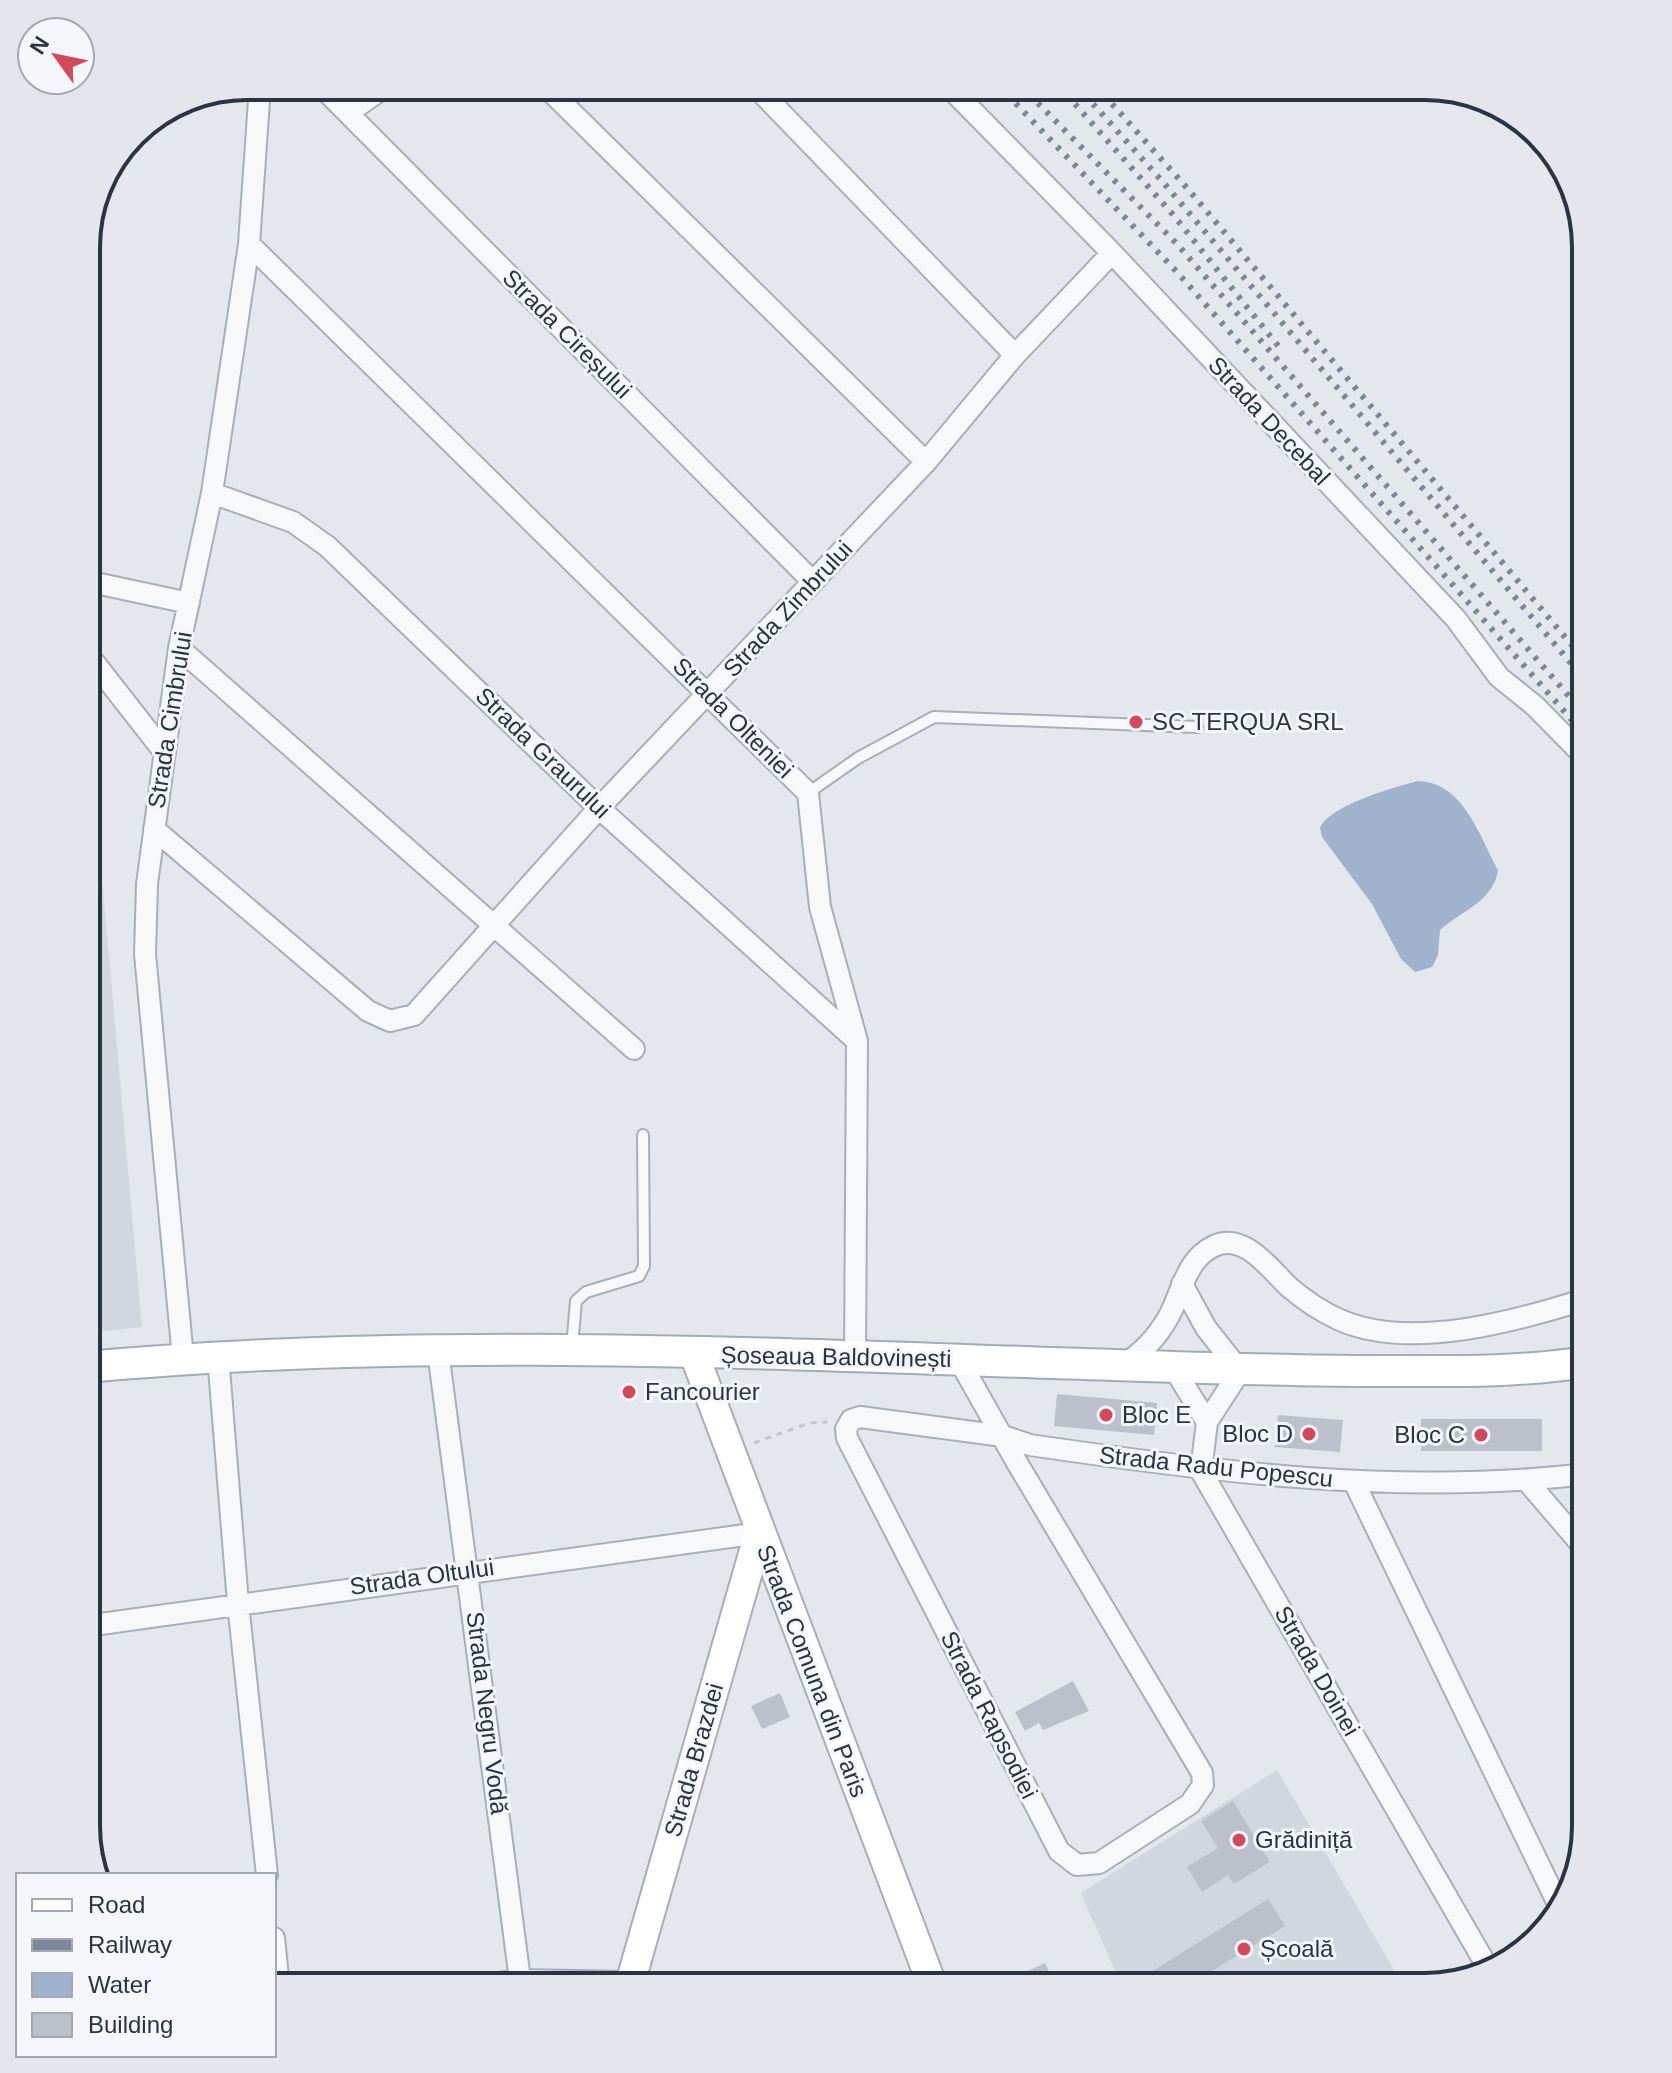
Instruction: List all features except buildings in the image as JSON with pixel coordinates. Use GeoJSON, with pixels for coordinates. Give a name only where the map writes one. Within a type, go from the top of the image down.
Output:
{"type":"FeatureCollection","features":[{"type":"Feature","properties":{"kind":"main road","name":"Șoseaua Baldovinești"},"geometry":{"type":"LineString","coordinates":[[100,1366],[218,1356],[438,1351],[959,1360],[1240,1371],[1491,1372],[1572,1363]]}},
{"type":"Feature","properties":{"kind":"street","name":"Strada Cimbrului"},"geometry":{"type":"LineString","coordinates":[[183,1358],[145,954],[154,829],[179,648],[212,493],[249,244],[259,100]]}},
{"type":"Feature","properties":{"kind":"street","name":"Strada Cireșului"},"geometry":{"type":"LineString","coordinates":[[335,100],[813,582]]}},
{"type":"Feature","properties":{"kind":"street"},"geometry":{"type":"LineString","coordinates":[[348,113],[366,100]]}},
{"type":"Feature","properties":{"kind":"street"},"geometry":{"type":"LineString","coordinates":[[559,100],[926,462]]}},
{"type":"Feature","properties":{"kind":"street"},"geometry":{"type":"LineString","coordinates":[[769,100],[1015,355]]}},
{"type":"Feature","properties":{"kind":"street","name":"Strada Decebal"},"geometry":{"type":"LineString","coordinates":[[962,100],[1112,253],[1456,619],[1499,677],[1535,706],[1572,744]]}},
{"type":"Feature","properties":{"kind":"street","name":"Strada Olteniei"},"geometry":{"type":"LineString","coordinates":[[249,244],[808,793],[820,907],[857,1041],[855,1358]]}},
{"type":"Feature","properties":{"kind":"street","name":"Strada Zimbrului"},"geometry":{"type":"LineString","coordinates":[[154,829],[368,1011],[390,1021],[414,1015],[599,808],[926,462],[1015,355],[1112,253]]}},
{"type":"Feature","properties":{"kind":"street","name":"Strada Graurului"},"geometry":{"type":"LineString","coordinates":[[212,493],[308,531],[599,808],[857,1041]]}},
{"type":"Feature","properties":{"kind":"street"},"geometry":{"type":"LineString","coordinates":[[100,584],[189,603]]}},
{"type":"Feature","properties":{"kind":"street"},"geometry":{"type":"LineString","coordinates":[[179,648],[634,1049]]}},
{"type":"Feature","properties":{"kind":"street"},"geometry":{"type":"LineString","coordinates":[[100,670],[165,753]]}},
{"type":"Feature","properties":{"kind":"street"},"geometry":{"type":"LineString","coordinates":[[1123,1365],[1157,1335],[1172,1311],[1182,1284],[1202,1253],[1216,1244],[1231,1243],[1247,1248],[1290,1287],[1326,1313],[1372,1328],[1430,1331],[1487,1326],[1572,1303]]}},
{"type":"Feature","properties":{"kind":"street"},"geometry":{"type":"LineString","coordinates":[[1182,1284],[1206,1328],[1240,1371],[1207,1422],[1201,1471]]}},
{"type":"Feature","properties":{"kind":"street","name":"Strada Negru Vodă"},"geometry":{"type":"LineString","coordinates":[[438,1351],[469,1570],[519,1973]]}},
{"type":"Feature","properties":{"kind":"street","name":"Strada Comuna din Paris"},"geometry":{"type":"LineString","coordinates":[[694,1354],[928,1973]]}},
{"type":"Feature","properties":{"kind":"street"},"geometry":{"type":"LineString","coordinates":[[218,1356],[238,1603],[267,1873]]}},
{"type":"Feature","properties":{"kind":"street"},"geometry":{"type":"LineString","coordinates":[[959,1360],[1003,1436]]}},
{"type":"Feature","properties":{"kind":"street"},"geometry":{"type":"LineString","coordinates":[[1173,1367],[1207,1422]]}},
{"type":"Feature","properties":{"kind":"street","name":"Strada Radu Popescu"},"geometry":{"type":"LineString","coordinates":[[851,1420],[860,1417],[1003,1436],[1030,1445],[1201,1471],[1354,1482],[1527,1481],[1572,1476]]}},
{"type":"Feature","properties":{"kind":"street","name":"Strada Rapsodiei"},"geometry":{"type":"LineString","coordinates":[[851,1420],[846,1429],[847,1438],[1066,1860],[1086,1866],[1099,1863],[1190,1804],[1203,1785],[1202,1773],[1003,1436]]}},
{"type":"Feature","properties":{"kind":"street","name":"Strada Doinei"},"geometry":{"type":"LineString","coordinates":[[1201,1471],[1484,1960]]}},
{"type":"Feature","properties":{"kind":"street"},"geometry":{"type":"LineString","coordinates":[[1527,1481],[1572,1534]]}},
{"type":"Feature","properties":{"kind":"street"},"geometry":{"type":"LineString","coordinates":[[1354,1482],[1554,1896]]}},
{"type":"Feature","properties":{"kind":"street","name":"Strada Oltului"},"geometry":{"type":"LineString","coordinates":[[100,1624],[469,1570],[759,1533]]}},
{"type":"Feature","properties":{"kind":"street","name":"Strada Brazdei"},"geometry":{"type":"LineString","coordinates":[[636,1973],[759,1533]]}},
{"type":"Feature","properties":{"kind":"lane"},"geometry":{"type":"LineString","coordinates":[[808,793],[858,758],[934,717],[1197,727]]}},
{"type":"Feature","properties":{"kind":"lane"},"geometry":{"type":"LineString","coordinates":[[572,1353],[576,1301],[586,1292],[639,1276],[644,1266],[643,1135]]}},
{"type":"Feature","properties":{"kind":"path"},"geometry":{"type":"LineString","coordinates":[[730,1453],[809,1423],[851,1420]]}},
{"type":"Feature","properties":{"kind":"shaded area"},"geometry":{"type":"Polygon","coordinates":[[[100,856],[142,1327],[100,1332],[100,856]]]}},
{"type":"Feature","properties":{"kind":"shaded area","name":"Școală"},"geometry":{"type":"Polygon","coordinates":[[[1277,1770],[1396,1973],[1116,1973],[1081,1893],[1277,1770]]]}},
{"type":"Feature","properties":{"kind":"water"},"geometry":{"type":"Polygon","coordinates":[[[1418,781],[1447,790],[1458,800],[1498,870],[1495,881],[1483,898],[1440,930],[1438,955],[1432,967],[1415,972],[1401,959],[1372,904],[1322,837],[1320,828],[1336,812],[1349,805],[1418,781]]]}},
{"type":"Feature","properties":{"kind":"railway"},"geometry":{"type":"LineString","coordinates":[[1012,100],[1177,272],[1572,720]]}},
{"type":"Feature","properties":{"kind":"railway"},"geometry":{"type":"LineString","coordinates":[[1035,100],[1177,244],[1572,700]]}},
{"type":"Feature","properties":{"kind":"railway"},"geometry":{"type":"LineString","coordinates":[[1071,100],[1175,217],[1283,352]]}},
{"type":"Feature","properties":{"kind":"railway"},"geometry":{"type":"LineString","coordinates":[[1090,100],[1162,181],[1572,664]]}},
{"type":"Feature","properties":{"kind":"railway"},"geometry":{"type":"LineString","coordinates":[[1109,100],[1188,189],[1572,645]]}},
{"type":"Feature","properties":{"kind":"place","name":"SC TERQUA SRL"},"geometry":{"type":"Point","coordinates":[1136,722]}},
{"type":"Feature","properties":{"kind":"place","name":"Fancourier"},"geometry":{"type":"Point","coordinates":[629,1392]}},
{"type":"Feature","properties":{"kind":"place","name":"Bloc E"},"geometry":{"type":"Point","coordinates":[1106,1415]}},
{"type":"Feature","properties":{"kind":"place","name":"Bloc D"},"geometry":{"type":"Point","coordinates":[1309,1434]}},
{"type":"Feature","properties":{"kind":"place","name":"Bloc C"},"geometry":{"type":"Point","coordinates":[1481,1435]}},
{"type":"Feature","properties":{"kind":"place","name":"Grădiniță"},"geometry":{"type":"Point","coordinates":[1239,1840]}},
{"type":"Feature","properties":{"kind":"place","name":"Școală"},"geometry":{"type":"Point","coordinates":[1244,1949]}}]}
